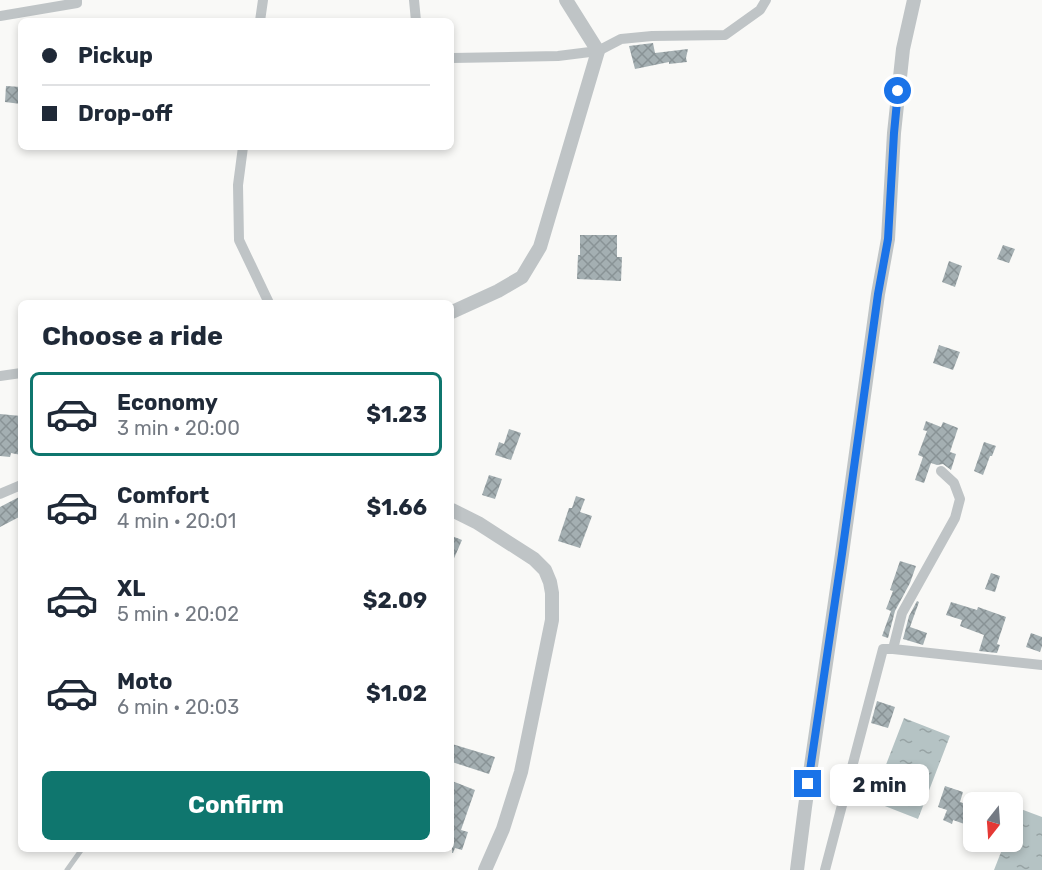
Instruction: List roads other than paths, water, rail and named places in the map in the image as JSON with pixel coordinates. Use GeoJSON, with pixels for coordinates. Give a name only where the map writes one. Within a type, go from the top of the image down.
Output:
{"type":"FeatureCollection","features":[{"type":"Feature","properties":{"kind":"street"},"geometry":{"type":"LineString","coordinates":[[0,16],[77,3],[77,0]]}},
{"type":"Feature","properties":{"kind":"street"},"geometry":{"type":"LineString","coordinates":[[260,18],[262,0]]}},
{"type":"Feature","properties":{"kind":"street"},"geometry":{"type":"LineString","coordinates":[[414,0],[416,18]]}},
{"type":"Feature","properties":{"kind":"street"},"geometry":{"type":"LineString","coordinates":[[454,311],[522,277],[540,247],[598,51],[566,0]]}},
{"type":"Feature","properties":{"kind":"street"},"geometry":{"type":"LineString","coordinates":[[454,58],[558,56],[598,51],[621,39],[652,36],[725,35],[760,10],[766,0]]}},
{"type":"Feature","properties":{"kind":"street"},"geometry":{"type":"LineString","coordinates":[[797,870],[878,294],[888,239],[894,133],[903,49],[914,0]]}},
{"type":"Feature","properties":{"kind":"street"},"geometry":{"type":"LineString","coordinates":[[243,150],[238,185],[239,240],[268,300]]}},
{"type":"Feature","properties":{"kind":"street"},"geometry":{"type":"LineString","coordinates":[[0,376],[18,373]]}},
{"type":"Feature","properties":{"kind":"street"},"geometry":{"type":"LineString","coordinates":[[893,648],[902,613],[955,518],[960,499],[954,483],[941,471]]}},
{"type":"Feature","properties":{"kind":"street"},"geometry":{"type":"LineString","coordinates":[[0,494],[18,486]]}},
{"type":"Feature","properties":{"kind":"street"},"geometry":{"type":"LineString","coordinates":[[454,511],[478,523],[534,559],[546,570],[552,593],[552,620],[521,772],[503,829],[485,870]]}},
{"type":"Feature","properties":{"kind":"street"},"geometry":{"type":"LineString","coordinates":[[825,870],[883,649],[893,648],[1042,665]]}},
{"type":"Feature","properties":{"kind":"lane"},"geometry":{"type":"LineString","coordinates":[[67,870],[80,852]]}},
{"type":"Feature","properties":{"kind":"water"},"geometry":{"type":"Polygon","coordinates":[[[904,718],[950,736],[918,819],[872,801],[904,718]]]}},
{"type":"Feature","properties":{"kind":"water"},"geometry":{"type":"Polygon","coordinates":[[[1023,810],[1042,817],[1042,870],[994,870],[1001,852],[1023,852],[1023,810]]]}}]}
